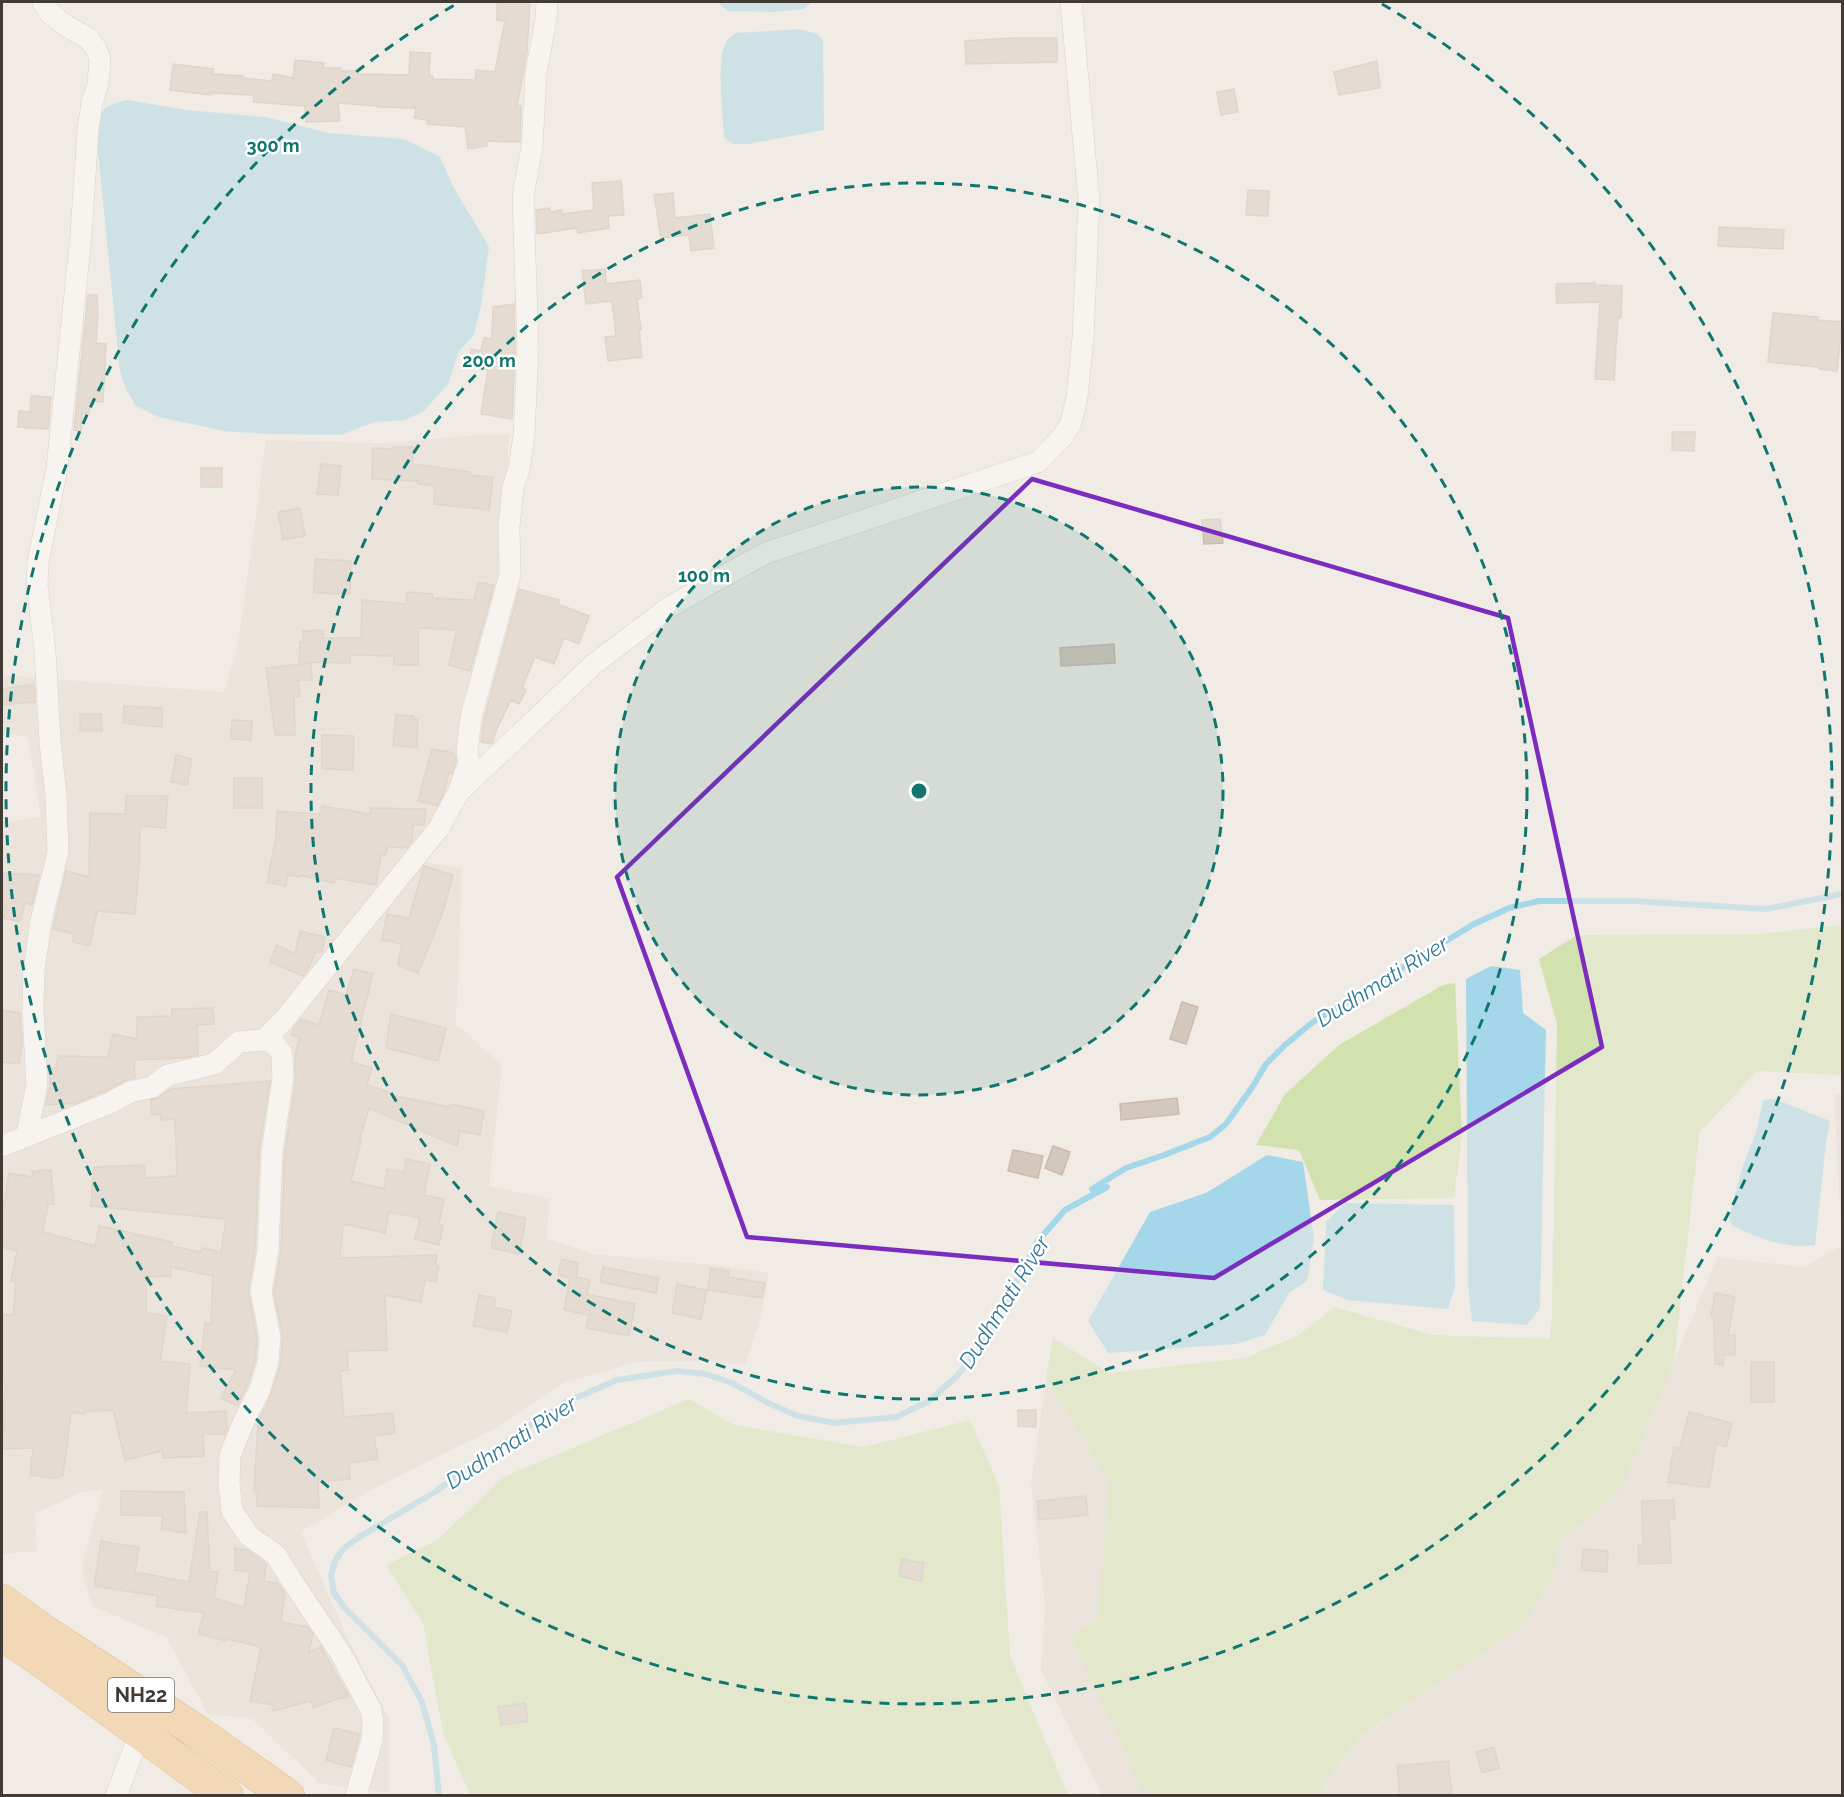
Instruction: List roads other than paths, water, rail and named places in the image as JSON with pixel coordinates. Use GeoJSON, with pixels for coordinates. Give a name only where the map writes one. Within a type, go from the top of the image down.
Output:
{"type":"FeatureCollection","features":[{"type":"Feature","properties":{"kind":"highway","name":"NH22"},"geometry":{"type":"LineString","coordinates":[[2,1601],[202,1735],[288,1796]]}},
{"type":"Feature","properties":{"kind":"highway","name":"NH22"},"geometry":{"type":"LineString","coordinates":[[2,1634],[227,1796]]}},
{"type":"Feature","properties":{"kind":"street"},"geometry":{"type":"LineString","coordinates":[[27,1135],[37,1084],[33,1010],[34,970],[41,921],[58,852],[45,650],[37,585],[38,562],[57,468],[80,246],[88,130],[92,102],[98,84],[100,58],[88,38],[66,26],[51,14],[43,2]]}},
{"type":"Feature","properties":{"kind":"street"},"geometry":{"type":"LineString","coordinates":[[264,1040],[283,1022],[440,828],[458,793],[470,762],[467,752],[471,717],[510,574],[509,527],[513,487],[519,469],[524,436],[528,348],[523,196],[532,147],[536,73],[547,2]]}},
{"type":"Feature","properties":{"kind":"street"},"geometry":{"type":"LineString","coordinates":[[458,793],[594,664],[668,608],[766,553],[1038,462],[1063,436],[1071,423],[1077,397],[1088,257],[1089,200],[1071,2]]}},
{"type":"Feature","properties":{"kind":"street"},"geometry":{"type":"LineString","coordinates":[[2,1146],[110,1103],[130,1092],[152,1087],[168,1075],[214,1064],[238,1042],[264,1040],[274,1042],[282,1054],[283,1077],[272,1152],[268,1250],[261,1292],[270,1337],[268,1362],[260,1389],[231,1455],[229,1484],[232,1511],[249,1536],[276,1556],[341,1654],[371,1710],[372,1740],[356,1796]]}},
{"type":"Feature","properties":{"kind":"street"},"geometry":{"type":"LineString","coordinates":[[116,1796],[140,1734]]}},
{"type":"Feature","properties":{"kind":"water"},"geometry":{"type":"Polygon","coordinates":[[[719,2],[813,2],[803,9],[775,12],[728,11],[719,2]]]}},
{"type":"Feature","properties":{"kind":"water"},"geometry":{"type":"Polygon","coordinates":[[[800,29],[818,34],[823,42],[824,130],[748,144],[734,144],[724,138],[721,66],[727,41],[736,33],[800,29]]]}},
{"type":"Feature","properties":{"kind":"water"},"geometry":{"type":"Polygon","coordinates":[[[127,100],[186,110],[266,117],[328,133],[404,139],[440,157],[454,188],[489,247],[481,305],[474,335],[459,351],[448,384],[424,411],[405,420],[374,422],[341,435],[269,434],[224,431],[159,417],[136,406],[126,389],[120,371],[97,143],[102,113],[110,105],[127,100]]]}},
{"type":"Feature","properties":{"kind":"water"},"geometry":{"type":"Polygon","coordinates":[[[1491,966],[1520,970],[1523,1013],[1546,1030],[1540,1309],[1527,1325],[1472,1321],[1468,1285],[1466,979],[1491,966]]]}},
{"type":"Feature","properties":{"kind":"water"},"geometry":{"type":"Polygon","coordinates":[[[1775,1099],[1830,1121],[1815,1245],[1793,1246],[1772,1242],[1732,1226],[1729,1218],[1742,1168],[1757,1129],[1763,1100],[1775,1099]]]}},
{"type":"Feature","properties":{"kind":"water"},"geometry":{"type":"Polygon","coordinates":[[[1267,1155],[1303,1162],[1314,1238],[1307,1281],[1289,1293],[1265,1335],[1236,1344],[1108,1353],[1088,1321],[1150,1212],[1206,1193],[1267,1155]]]}},
{"type":"Feature","properties":{"kind":"water"},"geometry":{"type":"Polygon","coordinates":[[[1345,1203],[1454,1205],[1455,1287],[1448,1309],[1347,1300],[1323,1290],[1326,1222],[1345,1203]]]}},
{"type":"Feature","properties":{"kind":"waterway","name":"Dudhmati River"},"geometry":{"type":"LineString","coordinates":[[439,1796],[434,1745],[422,1702],[402,1665],[344,1607],[334,1593],[331,1576],[335,1561],[343,1549],[359,1537],[435,1492],[566,1402],[617,1380],[677,1371],[706,1374],[734,1384],[798,1416],[834,1423],[896,1417],[929,1401],[957,1376],[982,1346],[1038,1241],[1065,1210],[1107,1187],[1092,1189],[1126,1168],[1210,1137],[1226,1124],[1266,1064],[1313,1022],[1474,924],[1509,908],[1539,901],[1633,901],[1766,909],[1842,894]]}}]}
